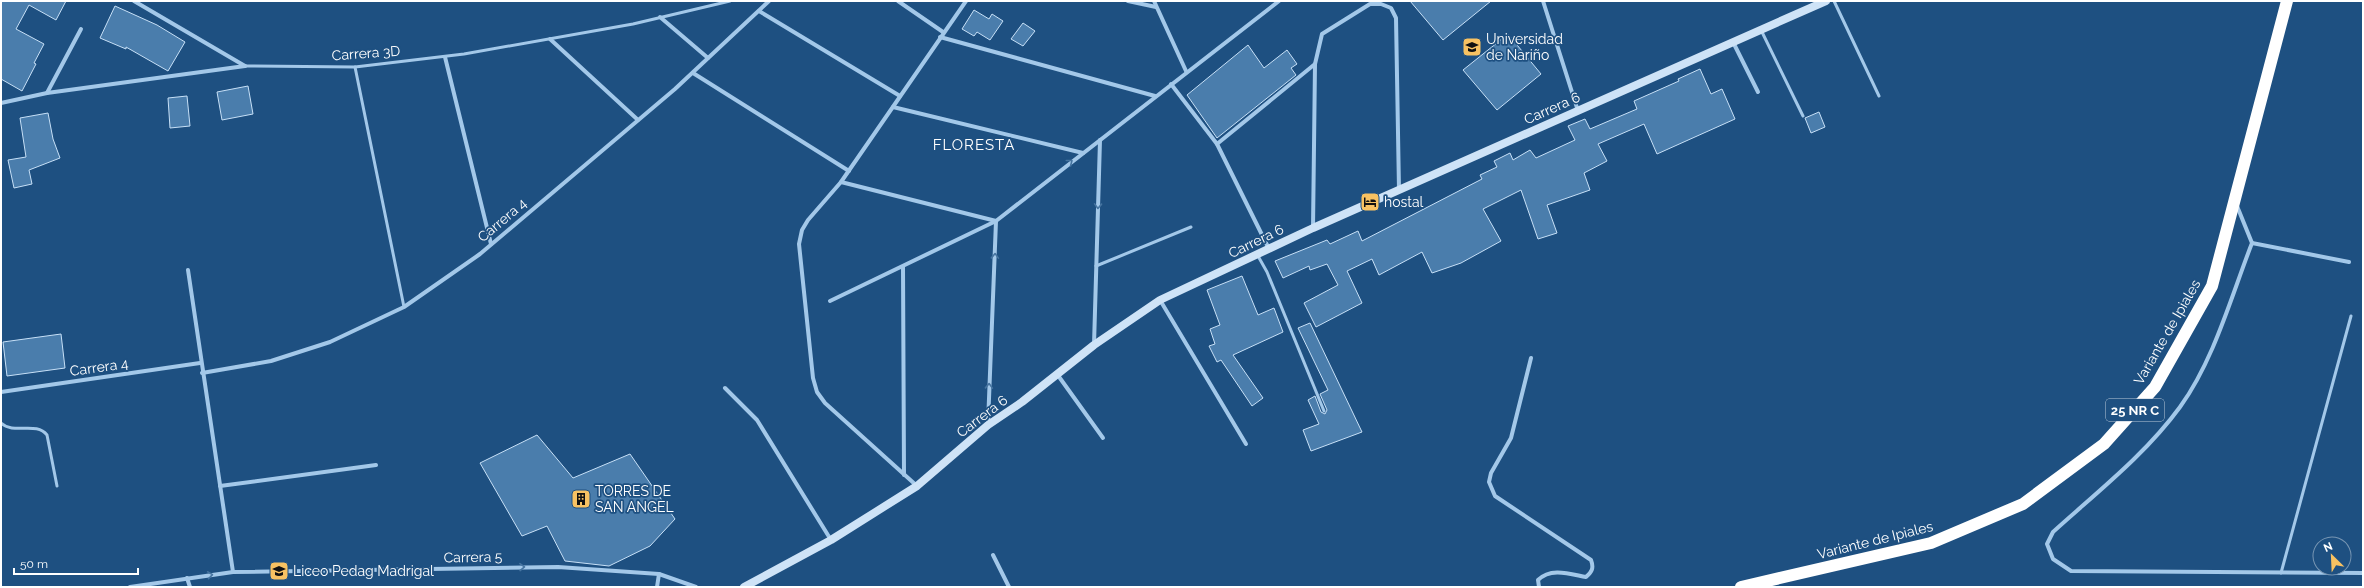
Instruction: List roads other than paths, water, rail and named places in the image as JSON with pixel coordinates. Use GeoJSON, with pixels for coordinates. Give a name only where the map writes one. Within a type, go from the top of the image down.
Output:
{"type":"FeatureCollection","features":[{"type":"Feature","properties":{"kind":"highway","name":"Variante de Ipiales"},"geometry":{"type":"LineString","coordinates":[[1741,587],[1931,543],[2023,504],[2104,444],[2155,387],[2212,286],[2235,202],[2276,37],[2287,1]]}},
{"type":"Feature","properties":{"kind":"main road","name":"Carrera 6"},"geometry":{"type":"LineString","coordinates":[[744,587],[831,540],[917,486],[988,425],[1094,345],[1160,300],[1398,190],[1826,1]]}},
{"type":"Feature","properties":{"kind":"street"},"geometry":{"type":"LineString","coordinates":[[134,1],[246,66]]}},
{"type":"Feature","properties":{"kind":"street","name":"Carrera 4"},"geometry":{"type":"LineString","coordinates":[[202,373],[272,361],[330,342],[404,307],[491,244],[693,73],[769,1]]}},
{"type":"Feature","properties":{"kind":"street"},"geometry":{"type":"LineString","coordinates":[[898,1],[944,32]]}},
{"type":"Feature","properties":{"kind":"street"},"geometry":{"type":"LineString","coordinates":[[917,486],[825,403],[817,392],[813,378],[799,244],[802,230],[808,220],[841,182],[966,1]]}},
{"type":"Feature","properties":{"kind":"street"},"geometry":{"type":"LineString","coordinates":[[1128,1],[1156,7]]}},
{"type":"Feature","properties":{"kind":"street"},"geometry":{"type":"LineString","coordinates":[[1154,1],[1186,71]]}},
{"type":"Feature","properties":{"kind":"street"},"geometry":{"type":"LineString","coordinates":[[830,301],[996,221],[1186,71],[1279,1]]}},
{"type":"Feature","properties":{"kind":"street"},"geometry":{"type":"LineString","coordinates":[[1543,1],[1578,111]]}},
{"type":"Feature","properties":{"kind":"street"},"geometry":{"type":"LineString","coordinates":[[1314,228],[1315,64],[1322,34],[1370,4],[1381,4],[1391,8],[1396,18],[1398,190]]}},
{"type":"Feature","properties":{"kind":"street"},"geometry":{"type":"LineString","coordinates":[[758,11],[900,96]]}},
{"type":"Feature","properties":{"kind":"street"},"geometry":{"type":"LineString","coordinates":[[660,18],[708,58]]}},
{"type":"Feature","properties":{"kind":"street"},"geometry":{"type":"LineString","coordinates":[[47,92],[81,29]]}},
{"type":"Feature","properties":{"kind":"street"},"geometry":{"type":"LineString","coordinates":[[940,37],[1155,96]]}},
{"type":"Feature","properties":{"kind":"street"},"geometry":{"type":"LineString","coordinates":[[550,39],[638,120]]}},
{"type":"Feature","properties":{"kind":"street"},"geometry":{"type":"LineString","coordinates":[[1733,42],[1758,92]]}},
{"type":"Feature","properties":{"kind":"street"},"geometry":{"type":"LineString","coordinates":[[445,57],[491,244]]}},
{"type":"Feature","properties":{"kind":"street"},"geometry":{"type":"LineString","coordinates":[[1217,144],[1315,64]]}},
{"type":"Feature","properties":{"kind":"street","name":"Carrera 3D"},"geometry":{"type":"LineString","coordinates":[[1,103],[47,92],[246,66]]}},
{"type":"Feature","properties":{"kind":"street"},"geometry":{"type":"LineString","coordinates":[[693,73],[848,171]]}},
{"type":"Feature","properties":{"kind":"street"},"geometry":{"type":"LineString","coordinates":[[1170,84],[1217,144],[1269,249]]}},
{"type":"Feature","properties":{"kind":"street"},"geometry":{"type":"LineString","coordinates":[[893,106],[1083,153]]}},
{"type":"Feature","properties":{"kind":"street"},"geometry":{"type":"LineString","coordinates":[[1094,345],[1100,140]]}},
{"type":"Feature","properties":{"kind":"street"},"geometry":{"type":"LineString","coordinates":[[841,182],[996,221]]}},
{"type":"Feature","properties":{"kind":"street"},"geometry":{"type":"LineString","coordinates":[[2235,202],[2252,243],[2226,316],[2199,374],[2181,406],[2152,442],[2053,532],[2046,544],[2053,559],[2071,571],[2363,573]]}},
{"type":"Feature","properties":{"kind":"street"},"geometry":{"type":"LineString","coordinates":[[988,425],[996,221]]}},
{"type":"Feature","properties":{"kind":"street"},"geometry":{"type":"LineString","coordinates":[[2252,243],[2349,262]]}},
{"type":"Feature","properties":{"kind":"street"},"geometry":{"type":"LineString","coordinates":[[903,267],[904,475]]}},
{"type":"Feature","properties":{"kind":"street"},"geometry":{"type":"LineString","coordinates":[[188,270],[200,363],[233,572]]}},
{"type":"Feature","properties":{"kind":"street"},"geometry":{"type":"LineString","coordinates":[[1160,300],[1246,444]]}},
{"type":"Feature","properties":{"kind":"street"},"geometry":{"type":"LineString","coordinates":[[1531,358],[1511,438],[1491,473],[1489,482],[1491,490],[1495,496],[1591,560],[1593,565],[1593,570],[1586,577],[1560,572],[1548,573],[1538,580],[1539,587]]}},
{"type":"Feature","properties":{"kind":"street","name":"Carrera 4"},"geometry":{"type":"LineString","coordinates":[[1,392],[200,363]]}},
{"type":"Feature","properties":{"kind":"street"},"geometry":{"type":"LineString","coordinates":[[1057,374],[1103,438]]}},
{"type":"Feature","properties":{"kind":"street"},"geometry":{"type":"LineString","coordinates":[[725,388],[757,420],[831,540]]}},
{"type":"Feature","properties":{"kind":"street"},"geometry":{"type":"LineString","coordinates":[[220,486],[376,465]]}},
{"type":"Feature","properties":{"kind":"street"},"geometry":{"type":"LineString","coordinates":[[994,555],[1008,587]]}},
{"type":"Feature","properties":{"kind":"street","name":"Carrera 5"},"geometry":{"type":"LineString","coordinates":[[130,587],[233,572],[558,567],[659,574],[696,587]]}},
{"type":"Feature","properties":{"kind":"street"},"geometry":{"type":"LineString","coordinates":[[657,587],[659,574]]}},
{"type":"Feature","properties":{"kind":"street"},"geometry":{"type":"LineString","coordinates":[[187,578],[190,587]]}},
{"type":"Feature","properties":{"kind":"lane","name":"Carrera 3D"},"geometry":{"type":"LineString","coordinates":[[246,66],[354,67],[445,57],[660,18],[730,1]]}},
{"type":"Feature","properties":{"kind":"lane"},"geometry":{"type":"LineString","coordinates":[[1834,1],[1878,96]]}},
{"type":"Feature","properties":{"kind":"lane"},"geometry":{"type":"LineString","coordinates":[[1761,30],[1803,116]]}},
{"type":"Feature","properties":{"kind":"lane"},"geometry":{"type":"LineString","coordinates":[[354,67],[404,307]]}},
{"type":"Feature","properties":{"kind":"lane"},"geometry":{"type":"LineString","coordinates":[[1096,266],[1191,227]]}},
{"type":"Feature","properties":{"kind":"lane"},"geometry":{"type":"LineString","coordinates":[[1258,256],[1267,272],[1324,411]]}},
{"type":"Feature","properties":{"kind":"lane"},"geometry":{"type":"LineString","coordinates":[[2281,573],[2352,316]]}},
{"type":"Feature","properties":{"kind":"lane"},"geometry":{"type":"LineString","coordinates":[[1,422],[10,428],[39,429],[44,431],[47,435],[57,486]]}},
{"type":"Feature","properties":{"kind":"place","name":"Universidad de Nariño"},"geometry":{"type":"Point","coordinates":[1472,47]}},
{"type":"Feature","properties":{"kind":"place","name":"hostal"},"geometry":{"type":"Point","coordinates":[1370,202]}},
{"type":"Feature","properties":{"kind":"place","name":"TORRES DE SAN ANGEL"},"geometry":{"type":"Point","coordinates":[581,499]}},
{"type":"Feature","properties":{"kind":"place","name":"Liceo Pedag Madrigal"},"geometry":{"type":"Point","coordinates":[279,571]}},
{"type":"Feature","properties":{"kind":"district","name":"FLORESTA"},"geometry":{"type":"Point","coordinates":[974,145]}}]}
